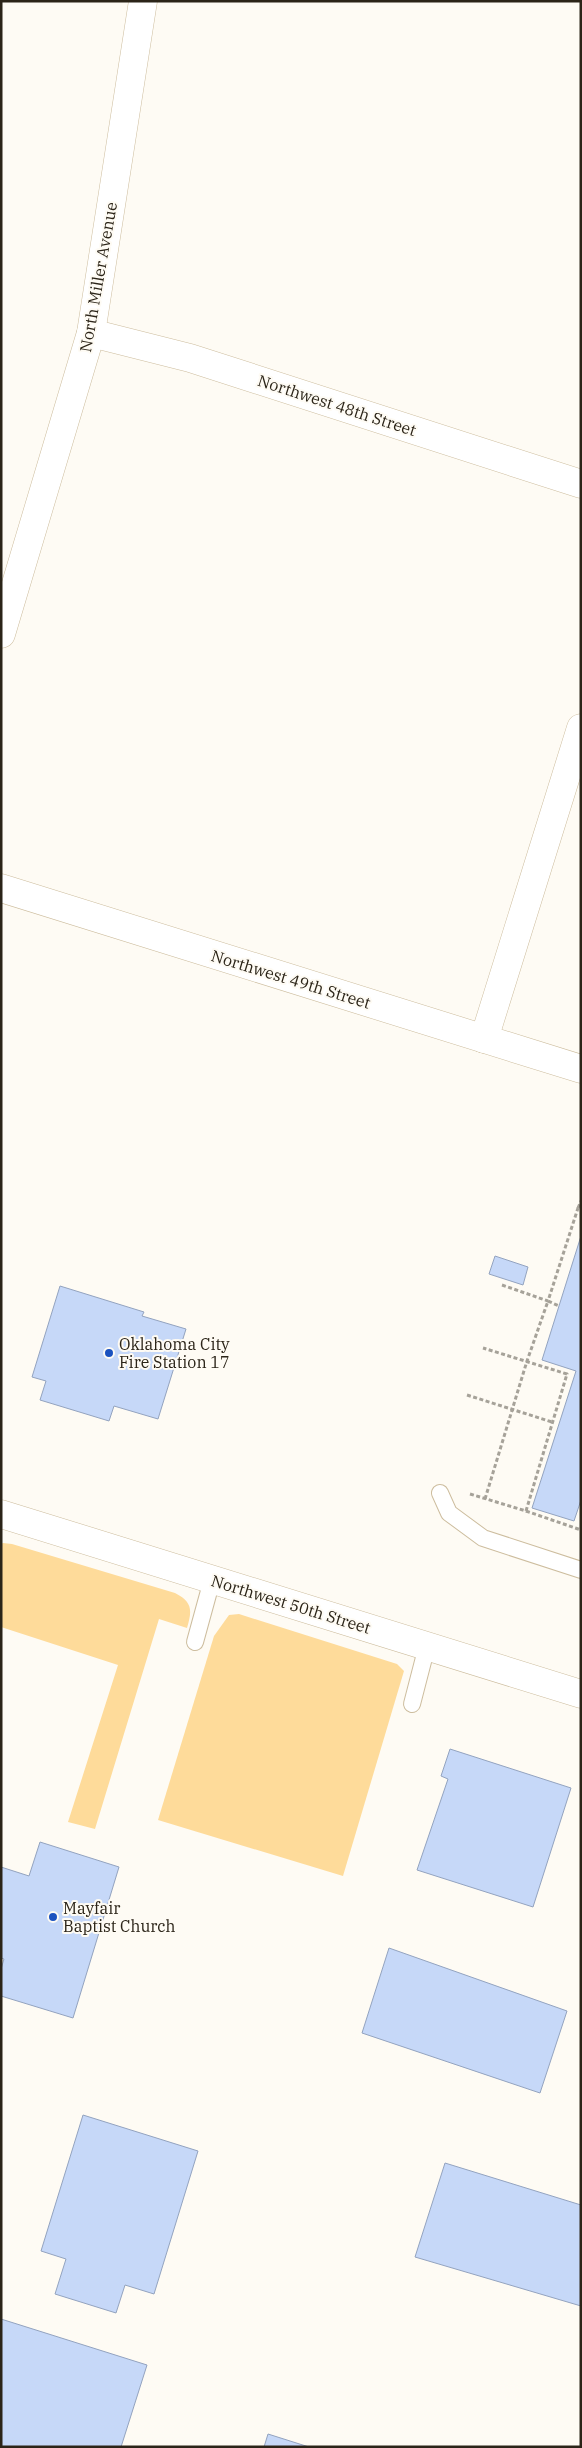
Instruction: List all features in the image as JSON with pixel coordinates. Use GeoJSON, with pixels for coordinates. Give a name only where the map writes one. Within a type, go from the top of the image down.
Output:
{"type":"FeatureCollection","features":[{"type":"Feature","properties":{"kind":"street","name":"North Miller Avenue"},"geometry":{"type":"LineString","coordinates":[[1,634],[91,333],[143,1]]}},
{"type":"Feature","properties":{"kind":"street","name":"Northwest 48th Street"},"geometry":{"type":"LineString","coordinates":[[91,333],[190,358],[581,484]]}},
{"type":"Feature","properties":{"kind":"street"},"geometry":{"type":"LineString","coordinates":[[484,1039],[581,728]]}},
{"type":"Feature","properties":{"kind":"street","name":"Northwest 49th Street"},"geometry":{"type":"LineString","coordinates":[[1,888],[581,1069]]}},
{"type":"Feature","properties":{"kind":"street","name":"Northwest 50th Street"},"geometry":{"type":"LineString","coordinates":[[1,1514],[581,1694]]}},
{"type":"Feature","properties":{"kind":"lane"},"geometry":{"type":"LineString","coordinates":[[440,1493],[449,1513],[483,1538],[581,1570]]}},
{"type":"Feature","properties":{"kind":"lane"},"geometry":{"type":"LineString","coordinates":[[195,1642],[212,1580]]}},
{"type":"Feature","properties":{"kind":"lane"},"geometry":{"type":"LineString","coordinates":[[412,1704],[427,1646]]}},
{"type":"Feature","properties":{"kind":"path"},"geometry":{"type":"LineString","coordinates":[[484,1498],[527,1361],[581,1201]]}},
{"type":"Feature","properties":{"kind":"path"},"geometry":{"type":"LineString","coordinates":[[502,1285],[559,1306]]}},
{"type":"Feature","properties":{"kind":"path"},"geometry":{"type":"LineString","coordinates":[[483,1348],[566,1374],[526,1511]]}},
{"type":"Feature","properties":{"kind":"path"},"geometry":{"type":"LineString","coordinates":[[467,1395],[552,1422]]}},
{"type":"Feature","properties":{"kind":"path"},"geometry":{"type":"LineString","coordinates":[[464,1491],[581,1530]]}},
{"type":"Feature","properties":{"kind":"shaded area"},"geometry":{"type":"Polygon","coordinates":[[[1,1544],[12,1544],[175,1593],[181,1596],[190,1607],[187,1628],[159,1619],[95,1829],[68,1822],[118,1665],[1,1627],[1,1544]]]}},
{"type":"Feature","properties":{"kind":"shaded area"},"geometry":{"type":"Polygon","coordinates":[[[239,1614],[397,1664],[404,1671],[343,1876],[158,1820],[214,1636],[229,1615],[239,1614]]]}},
{"type":"Feature","properties":{"kind":"building"},"geometry":{"type":"Polygon","coordinates":[[[581,1236],[581,1500],[574,1521],[532,1508],[576,1371],[542,1360],[581,1236]]]}},
{"type":"Feature","properties":{"kind":"building"},"geometry":{"type":"Polygon","coordinates":[[[495,1256],[528,1267],[523,1285],[489,1274],[495,1256]]]}},
{"type":"Feature","properties":{"kind":"building","name":"Oklahoma City Fire Station 17"},"geometry":{"type":"Polygon","coordinates":[[[60,1286],[144,1312],[142,1316],[186,1329],[158,1419],[114,1406],[109,1421],[40,1400],[46,1381],[32,1377],[60,1286]]]}},
{"type":"Feature","properties":{"kind":"building"},"geometry":{"type":"Polygon","coordinates":[[[450,1749],[571,1788],[533,1907],[417,1870],[448,1779],[441,1776],[450,1749]]]}},
{"type":"Feature","properties":{"kind":"building","name":"Mayfair Baptist Church"},"geometry":{"type":"Polygon","coordinates":[[[40,1842],[119,1867],[73,2018],[1,1996],[1,1969],[4,1959],[1,1958],[1,1867],[29,1876],[40,1842]]]}},
{"type":"Feature","properties":{"kind":"building"},"geometry":{"type":"Polygon","coordinates":[[[389,1948],[567,2011],[540,2093],[362,2033],[389,1948]]]}},
{"type":"Feature","properties":{"kind":"building"},"geometry":{"type":"Polygon","coordinates":[[[83,2115],[198,2151],[154,2294],[125,2285],[116,2313],[55,2294],[66,2259],[41,2251],[83,2115]]]}},
{"type":"Feature","properties":{"kind":"building"},"geometry":{"type":"Polygon","coordinates":[[[445,2163],[581,2205],[581,2306],[415,2257],[445,2163]]]}},
{"type":"Feature","properties":{"kind":"building"},"geometry":{"type":"Polygon","coordinates":[[[1,2319],[147,2365],[121,2447],[1,2447],[1,2319]]]}},
{"type":"Feature","properties":{"kind":"building"},"geometry":{"type":"Polygon","coordinates":[[[268,2434],[309,2447],[264,2447],[268,2434]]]}},
{"type":"Feature","properties":{"kind":"place","name":"Oklahoma City Fire Station 17"},"geometry":{"type":"Point","coordinates":[109,1353]}},
{"type":"Feature","properties":{"kind":"place","name":"Mayfair Baptist Church"},"geometry":{"type":"Point","coordinates":[53,1917]}}]}
